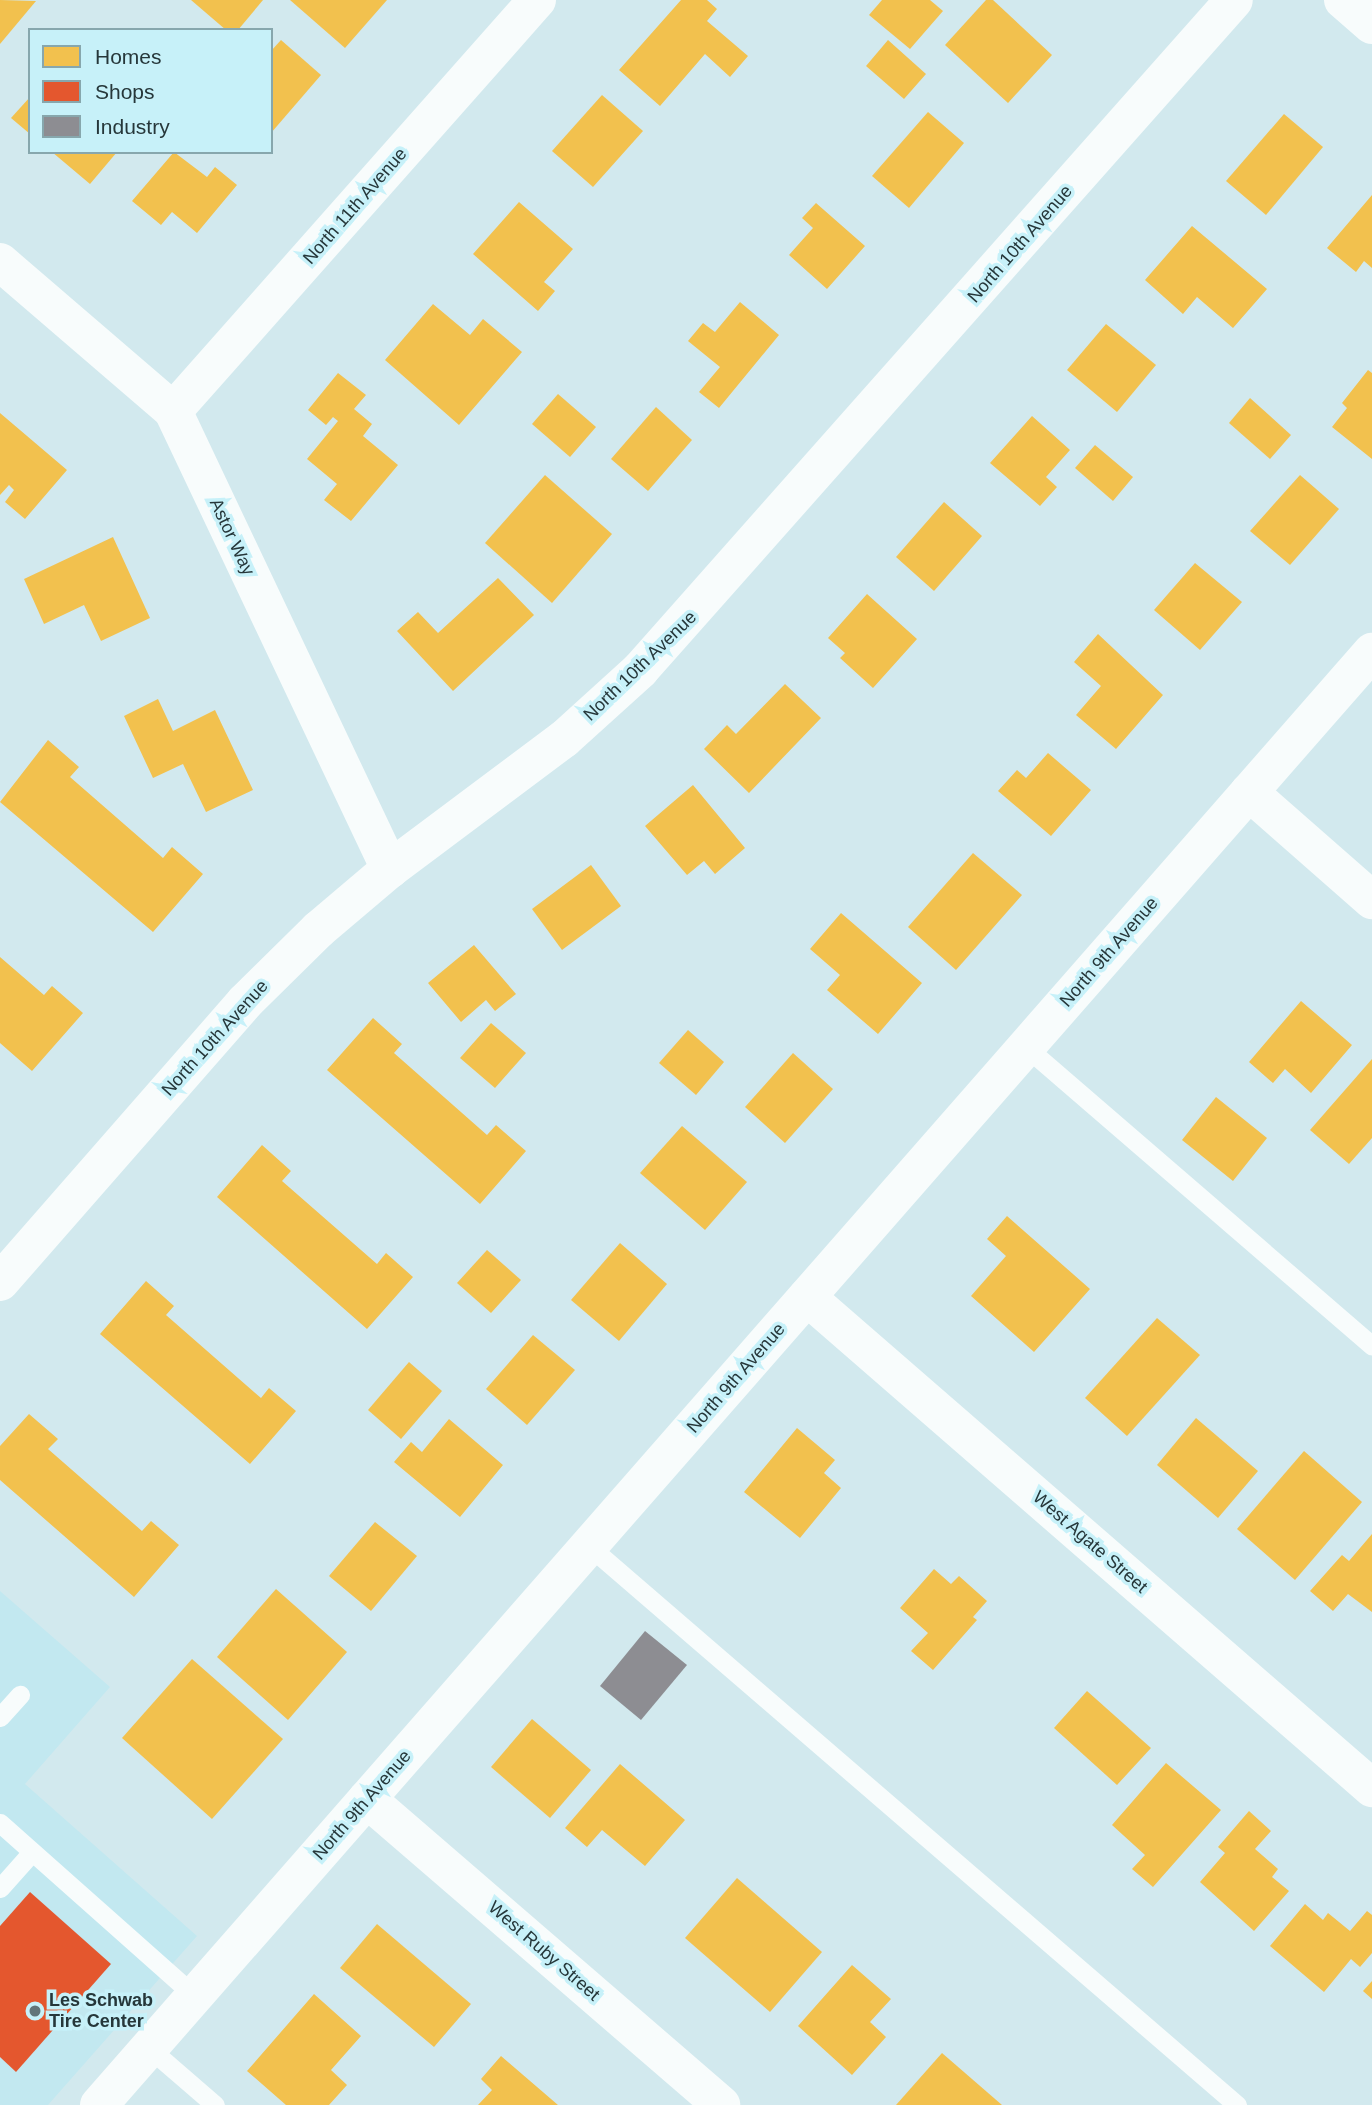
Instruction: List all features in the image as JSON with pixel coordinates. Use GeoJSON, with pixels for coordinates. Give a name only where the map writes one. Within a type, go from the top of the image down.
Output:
{"type":"FeatureCollection","features":[{"type":"Feature","properties":{"kind":"street","name":"North 11th Avenue"},"geometry":{"type":"LineString","coordinates":[[173,411],[537,0]]}},
{"type":"Feature","properties":{"kind":"street","name":"North 10th Avenue"},"geometry":{"type":"LineString","coordinates":[[0,1282],[245,1002],[318,930],[390,869],[564,739],[640,670],[1234,0]]}},
{"type":"Feature","properties":{"kind":"street"},"geometry":{"type":"LineString","coordinates":[[1343,0],[1372,25]]}},
{"type":"Feature","properties":{"kind":"street","name":"Astor Way"},"geometry":{"type":"LineString","coordinates":[[0,262],[173,411],[390,869]]}},
{"type":"Feature","properties":{"kind":"street","name":"North 9th Avenue"},"geometry":{"type":"LineString","coordinates":[[99,2105],[1372,652]]}},
{"type":"Feature","properties":{"kind":"street"},"geometry":{"type":"LineString","coordinates":[[1249,792],[1372,900]]}},
{"type":"Feature","properties":{"kind":"street","name":"West Agate Street"},"geometry":{"type":"LineString","coordinates":[[807,1297],[1372,1788]]}},
{"type":"Feature","properties":{"kind":"street","name":"West Ruby Street"},"geometry":{"type":"LineString","coordinates":[[367,1799],[721,2105]]}},
{"type":"Feature","properties":{"kind":"lane"},"geometry":{"type":"LineString","coordinates":[[1026,1047],[1372,1346]]}},
{"type":"Feature","properties":{"kind":"lane"},"geometry":{"type":"LineString","coordinates":[[589,1546],[1237,2105]]}},
{"type":"Feature","properties":{"kind":"lane"},"geometry":{"type":"LineString","coordinates":[[0,1717],[20,1695]]}},
{"type":"Feature","properties":{"kind":"lane"},"geometry":{"type":"LineString","coordinates":[[0,1823],[195,1996]]}},
{"type":"Feature","properties":{"kind":"lane"},"geometry":{"type":"LineString","coordinates":[[0,1888],[33,1852]]}},
{"type":"Feature","properties":{"kind":"lane"},"geometry":{"type":"LineString","coordinates":[[149,2048],[215,2105]]}},
{"type":"Feature","properties":{"kind":"shaded area"},"geometry":{"type":"Polygon","coordinates":[[[0,1591],[110,1687],[25,1784],[197,1936],[48,2105],[0,2105],[0,1591]]]}},
{"type":"Feature","properties":{"kind":"building: Homes"},"geometry":{"type":"Polygon","coordinates":[[[0,0],[36,1],[0,44],[0,0]]]}},
{"type":"Feature","properties":{"kind":"building: Homes"},"geometry":{"type":"Polygon","coordinates":[[[191,0],[263,0],[240,28],[224,28],[191,0]]]}},
{"type":"Feature","properties":{"kind":"building: Homes"},"geometry":{"type":"Polygon","coordinates":[[[290,0],[387,0],[345,48],[290,0]]]}},
{"type":"Feature","properties":{"kind":"building: Homes"},"geometry":{"type":"Polygon","coordinates":[[[681,0],[707,0],[717,9],[707,21],[748,56],[730,77],[705,54],[660,106],[619,70],[681,0]]]}},
{"type":"Feature","properties":{"kind":"building: Homes"},"geometry":{"type":"Polygon","coordinates":[[[882,0],[930,0],[943,11],[910,49],[869,15],[882,0]]]}},
{"type":"Feature","properties":{"kind":"building: Homes"},"geometry":{"type":"Polygon","coordinates":[[[986,0],[993,0],[1052,55],[1008,103],[945,45],[986,0]]]}},
{"type":"Feature","properties":{"kind":"building: Homes"},"geometry":{"type":"Polygon","coordinates":[[[281,40],[321,75],[273,131],[273,49],[281,40]]]}},
{"type":"Feature","properties":{"kind":"building: Homes"},"geometry":{"type":"Polygon","coordinates":[[[888,40],[926,74],[904,99],[866,66],[888,40]]]}},
{"type":"Feature","properties":{"kind":"building: Homes"},"geometry":{"type":"Polygon","coordinates":[[[602,95],[643,131],[593,187],[552,151],[602,95]]]}},
{"type":"Feature","properties":{"kind":"building: Homes"},"geometry":{"type":"Polygon","coordinates":[[[28,99],[28,132],[11,118],[28,99]]]}},
{"type":"Feature","properties":{"kind":"building: Homes"},"geometry":{"type":"Polygon","coordinates":[[[928,112],[964,143],[909,208],[872,176],[928,112]]]}},
{"type":"Feature","properties":{"kind":"building: Homes"},"geometry":{"type":"Polygon","coordinates":[[[1284,114],[1323,147],[1266,215],[1226,181],[1284,114]]]}},
{"type":"Feature","properties":{"kind":"building: Homes"},"geometry":{"type":"Polygon","coordinates":[[[54,154],[115,154],[90,184],[54,154]]]}},
{"type":"Feature","properties":{"kind":"building: Homes"},"geometry":{"type":"Polygon","coordinates":[[[172,154],[177,154],[207,177],[215,167],[237,185],[197,233],[172,212],[161,225],[132,201],[172,154]]]}},
{"type":"Feature","properties":{"kind":"building: Homes"},"geometry":{"type":"Polygon","coordinates":[[[1372,195],[1372,268],[1364,261],[1356,272],[1327,248],[1372,195]]]}},
{"type":"Feature","properties":{"kind":"building: Homes"},"geometry":{"type":"Polygon","coordinates":[[[519,202],[573,249],[544,282],[555,291],[538,311],[473,254],[519,202]]]}},
{"type":"Feature","properties":{"kind":"building: Homes"},"geometry":{"type":"Polygon","coordinates":[[[816,203],[865,246],[827,289],[789,255],[813,228],[802,218],[816,203]]]}},
{"type":"Feature","properties":{"kind":"building: Homes"},"geometry":{"type":"Polygon","coordinates":[[[1192,226],[1267,289],[1233,328],[1197,297],[1183,314],[1145,280],[1192,226]]]}},
{"type":"Feature","properties":{"kind":"building: Homes"},"geometry":{"type":"Polygon","coordinates":[[[740,302],[779,335],[719,408],[699,392],[720,367],[688,341],[703,323],[715,332],[740,302]]]}},
{"type":"Feature","properties":{"kind":"building: Homes"},"geometry":{"type":"Polygon","coordinates":[[[433,304],[470,335],[483,319],[522,352],[459,425],[385,360],[433,304]]]}},
{"type":"Feature","properties":{"kind":"building: Homes"},"geometry":{"type":"Polygon","coordinates":[[[1106,324],[1156,365],[1117,412],[1067,370],[1106,324]]]}},
{"type":"Feature","properties":{"kind":"building: Homes"},"geometry":{"type":"Polygon","coordinates":[[[1368,370],[1372,373],[1372,459],[1332,427],[1347,408],[1342,403],[1368,370]]]}},
{"type":"Feature","properties":{"kind":"building: Homes"},"geometry":{"type":"Polygon","coordinates":[[[338,373],[366,395],[354,409],[372,424],[363,436],[398,465],[351,521],[324,500],[337,484],[307,459],[338,421],[333,417],[326,425],[308,410],[338,373]]]}},
{"type":"Feature","properties":{"kind":"building: Homes"},"geometry":{"type":"Polygon","coordinates":[[[558,394],[596,427],[570,457],[532,424],[558,394]]]}},
{"type":"Feature","properties":{"kind":"building: Homes"},"geometry":{"type":"Polygon","coordinates":[[[1250,398],[1291,435],[1270,459],[1229,423],[1250,398]]]}},
{"type":"Feature","properties":{"kind":"building: Homes"},"geometry":{"type":"Polygon","coordinates":[[[656,407],[692,440],[648,491],[611,459],[656,407]]]}},
{"type":"Feature","properties":{"kind":"building: Homes"},"geometry":{"type":"Polygon","coordinates":[[[0,413],[67,470],[25,519],[5,502],[14,490],[9,485],[0,495],[0,413]]]}},
{"type":"Feature","properties":{"kind":"building: Homes"},"geometry":{"type":"Polygon","coordinates":[[[1032,416],[1070,450],[1046,477],[1057,487],[1040,506],[990,463],[1032,416]]]}},
{"type":"Feature","properties":{"kind":"building: Homes"},"geometry":{"type":"Polygon","coordinates":[[[1095,445],[1133,477],[1113,501],[1075,468],[1095,445]]]}},
{"type":"Feature","properties":{"kind":"building: Homes"},"geometry":{"type":"Polygon","coordinates":[[[545,475],[612,534],[552,603],[485,543],[545,475]]]}},
{"type":"Feature","properties":{"kind":"building: Homes"},"geometry":{"type":"Polygon","coordinates":[[[1300,475],[1339,509],[1290,565],[1250,531],[1300,475]]]}},
{"type":"Feature","properties":{"kind":"building: Homes"},"geometry":{"type":"Polygon","coordinates":[[[944,502],[982,536],[934,591],[896,557],[944,502]]]}},
{"type":"Feature","properties":{"kind":"building: Homes"},"geometry":{"type":"Polygon","coordinates":[[[113,537],[150,618],[101,641],[84,605],[44,624],[24,579],[113,537]]]}},
{"type":"Feature","properties":{"kind":"building: Homes"},"geometry":{"type":"Polygon","coordinates":[[[1195,563],[1242,602],[1200,650],[1154,610],[1195,563]]]}},
{"type":"Feature","properties":{"kind":"building: Homes"},"geometry":{"type":"Polygon","coordinates":[[[498,578],[534,615],[453,691],[397,631],[418,612],[438,633],[498,578]]]}},
{"type":"Feature","properties":{"kind":"building: Homes"},"geometry":{"type":"Polygon","coordinates":[[[867,594],[917,639],[873,688],[840,658],[845,653],[828,638],[867,594]]]}},
{"type":"Feature","properties":{"kind":"building: Homes"},"geometry":{"type":"Polygon","coordinates":[[[1098,634],[1163,695],[1116,749],[1076,715],[1101,686],[1074,662],[1098,634]]]}},
{"type":"Feature","properties":{"kind":"building: Homes"},"geometry":{"type":"Polygon","coordinates":[[[785,684],[821,718],[749,793],[704,749],[727,725],[736,734],[785,684]]]}},
{"type":"Feature","properties":{"kind":"building: Homes"},"geometry":{"type":"Polygon","coordinates":[[[158,699],[173,731],[215,710],[253,790],[206,812],[183,764],[153,778],[124,716],[158,699]]]}},
{"type":"Feature","properties":{"kind":"building: Homes"},"geometry":{"type":"Polygon","coordinates":[[[48,740],[79,767],[70,777],[163,858],[172,847],[203,874],[153,932],[0,802],[48,740]]]}},
{"type":"Feature","properties":{"kind":"building: Homes"},"geometry":{"type":"Polygon","coordinates":[[[1048,753],[1091,790],[1051,836],[998,791],[1017,770],[1026,778],[1048,753]]]}},
{"type":"Feature","properties":{"kind":"building: Homes"},"geometry":{"type":"Polygon","coordinates":[[[693,785],[745,848],[715,874],[704,861],[687,875],[645,826],[693,785]]]}},
{"type":"Feature","properties":{"kind":"building: Homes"},"geometry":{"type":"Polygon","coordinates":[[[973,853],[1022,895],[956,970],[908,927],[973,853]]]}},
{"type":"Feature","properties":{"kind":"building: Homes"},"geometry":{"type":"Polygon","coordinates":[[[591,865],[621,906],[562,950],[532,909],[591,865]]]}},
{"type":"Feature","properties":{"kind":"building: Homes"},"geometry":{"type":"Polygon","coordinates":[[[841,913],[922,983],[878,1034],[827,990],[840,975],[810,949],[841,913]]]}},
{"type":"Feature","properties":{"kind":"building: Homes"},"geometry":{"type":"Polygon","coordinates":[[[474,945],[516,994],[495,1011],[486,1000],[461,1022],[428,983],[474,945]]]}},
{"type":"Feature","properties":{"kind":"building: Homes"},"geometry":{"type":"Polygon","coordinates":[[[0,957],[44,995],[52,986],[83,1013],[32,1071],[0,1043],[0,957]]]}},
{"type":"Feature","properties":{"kind":"building: Homes"},"geometry":{"type":"Polygon","coordinates":[[[1301,1001],[1352,1045],[1311,1093],[1285,1069],[1273,1083],[1249,1062],[1301,1001]]]}},
{"type":"Feature","properties":{"kind":"building: Homes"},"geometry":{"type":"Polygon","coordinates":[[[373,1018],[402,1044],[394,1053],[487,1135],[496,1125],[526,1151],[480,1204],[327,1070],[373,1018]]]}},
{"type":"Feature","properties":{"kind":"building: Homes"},"geometry":{"type":"Polygon","coordinates":[[[491,1023],[526,1053],[495,1088],[460,1058],[491,1023]]]}},
{"type":"Feature","properties":{"kind":"building: Homes"},"geometry":{"type":"Polygon","coordinates":[[[688,1030],[724,1062],[696,1095],[659,1063],[688,1030]]]}},
{"type":"Feature","properties":{"kind":"building: Homes"},"geometry":{"type":"Polygon","coordinates":[[[793,1053],[833,1089],[785,1143],[745,1107],[793,1053]]]}},
{"type":"Feature","properties":{"kind":"building: Homes"},"geometry":{"type":"Polygon","coordinates":[[[1372,1059],[1372,1138],[1349,1164],[1310,1130],[1372,1059]]]}},
{"type":"Feature","properties":{"kind":"building: Homes"},"geometry":{"type":"Polygon","coordinates":[[[1216,1097],[1267,1138],[1233,1181],[1182,1140],[1216,1097]]]}},
{"type":"Feature","properties":{"kind":"building: Homes"},"geometry":{"type":"Polygon","coordinates":[[[682,1126],[747,1182],[705,1230],[640,1173],[682,1126]]]}},
{"type":"Feature","properties":{"kind":"building: Homes"},"geometry":{"type":"Polygon","coordinates":[[[262,1145],[291,1171],[282,1181],[377,1264],[386,1253],[413,1277],[367,1329],[217,1197],[262,1145]]]}},
{"type":"Feature","properties":{"kind":"building: Homes"},"geometry":{"type":"Polygon","coordinates":[[[1007,1216],[1090,1289],[1034,1352],[971,1296],[1006,1256],[987,1239],[1007,1216]]]}},
{"type":"Feature","properties":{"kind":"building: Homes"},"geometry":{"type":"Polygon","coordinates":[[[620,1243],[667,1284],[619,1341],[571,1300],[620,1243]]]}},
{"type":"Feature","properties":{"kind":"building: Homes"},"geometry":{"type":"Polygon","coordinates":[[[487,1250],[521,1280],[491,1313],[457,1283],[487,1250]]]}},
{"type":"Feature","properties":{"kind":"building: Homes"},"geometry":{"type":"Polygon","coordinates":[[[146,1281],[174,1306],[166,1315],[261,1398],[269,1388],[296,1411],[250,1464],[100,1334],[146,1281]]]}},
{"type":"Feature","properties":{"kind":"building: Homes"},"geometry":{"type":"Polygon","coordinates":[[[1157,1318],[1200,1355],[1127,1436],[1085,1398],[1157,1318]]]}},
{"type":"Feature","properties":{"kind":"building: Homes"},"geometry":{"type":"Polygon","coordinates":[[[533,1335],[575,1370],[527,1425],[486,1389],[533,1335]]]}},
{"type":"Feature","properties":{"kind":"building: Homes"},"geometry":{"type":"Polygon","coordinates":[[[409,1362],[442,1391],[401,1439],[368,1410],[409,1362]]]}},
{"type":"Feature","properties":{"kind":"building: Homes"},"geometry":{"type":"Polygon","coordinates":[[[29,1414],[58,1439],[48,1449],[142,1531],[151,1521],[179,1545],[134,1597],[0,1480],[0,1446],[29,1414]]]}},
{"type":"Feature","properties":{"kind":"building: Homes"},"geometry":{"type":"Polygon","coordinates":[[[1196,1418],[1258,1471],[1218,1518],[1157,1465],[1196,1418]]]}},
{"type":"Feature","properties":{"kind":"building: Homes"},"geometry":{"type":"Polygon","coordinates":[[[449,1419],[503,1465],[460,1517],[394,1462],[411,1442],[422,1452],[449,1419]]]}},
{"type":"Feature","properties":{"kind":"building: Homes"},"geometry":{"type":"Polygon","coordinates":[[[797,1428],[835,1460],[824,1473],[841,1488],[800,1538],[744,1492],[797,1428]]]}},
{"type":"Feature","properties":{"kind":"building: Homes"},"geometry":{"type":"Polygon","coordinates":[[[1304,1451],[1362,1502],[1295,1580],[1237,1529],[1304,1451]]]}},
{"type":"Feature","properties":{"kind":"building: Homes"},"geometry":{"type":"Polygon","coordinates":[[[375,1522],[417,1556],[371,1611],[329,1576],[375,1522]]]}},
{"type":"Feature","properties":{"kind":"building: Homes"},"geometry":{"type":"Polygon","coordinates":[[[1372,1534],[1372,1612],[1348,1594],[1333,1611],[1310,1591],[1342,1555],[1349,1561],[1372,1534]]]}},
{"type":"Feature","properties":{"kind":"building: Homes"},"geometry":{"type":"Polygon","coordinates":[[[934,1569],[951,1584],[959,1576],[987,1601],[973,1617],[977,1620],[933,1670],[911,1651],[928,1633],[900,1608],[934,1569]]]}},
{"type":"Feature","properties":{"kind":"building: Homes"},"geometry":{"type":"Polygon","coordinates":[[[276,1589],[347,1652],[288,1720],[217,1657],[276,1589]]]}},
{"type":"Feature","properties":{"kind":"building: Homes"},"geometry":{"type":"Polygon","coordinates":[[[192,1659],[283,1739],[212,1819],[122,1738],[192,1659]]]}},
{"type":"Feature","properties":{"kind":"building: Homes"},"geometry":{"type":"Polygon","coordinates":[[[1087,1691],[1151,1748],[1117,1785],[1054,1728],[1087,1691]]]}},
{"type":"Feature","properties":{"kind":"building: Homes"},"geometry":{"type":"Polygon","coordinates":[[[532,1719],[591,1770],[550,1818],[491,1767],[532,1719]]]}},
{"type":"Feature","properties":{"kind":"building: Homes"},"geometry":{"type":"Polygon","coordinates":[[[1166,1763],[1221,1810],[1153,1887],[1132,1869],[1145,1855],[1112,1825],[1166,1763]]]}},
{"type":"Feature","properties":{"kind":"building: Homes"},"geometry":{"type":"Polygon","coordinates":[[[620,1764],[685,1820],[645,1866],[602,1830],[587,1847],[565,1828],[620,1764]]]}},
{"type":"Feature","properties":{"kind":"building: Homes"},"geometry":{"type":"Polygon","coordinates":[[[1249,1811],[1271,1831],[1255,1849],[1278,1869],[1272,1877],[1289,1891],[1254,1931],[1200,1882],[1225,1853],[1218,1847],[1249,1811]]]}},
{"type":"Feature","properties":{"kind":"building: Homes"},"geometry":{"type":"Polygon","coordinates":[[[737,1878],[822,1952],[770,2012],[685,1938],[737,1878]]]}},
{"type":"Feature","properties":{"kind":"building: Homes"},"geometry":{"type":"Polygon","coordinates":[[[1305,1904],[1323,1920],[1328,1913],[1350,1931],[1367,1911],[1372,1915],[1372,1953],[1360,1967],[1351,1959],[1324,1992],[1270,1946],[1305,1904]]]}},
{"type":"Feature","properties":{"kind":"building: Homes"},"geometry":{"type":"Polygon","coordinates":[[[377,1924],[471,2004],[434,2047],[340,1968],[377,1924]]]}},
{"type":"Feature","properties":{"kind":"building: Homes"},"geometry":{"type":"Polygon","coordinates":[[[852,1965],[891,1999],[870,2022],[886,2037],[852,2075],[798,2026],[852,1965]]]}},
{"type":"Feature","properties":{"kind":"building: Homes"},"geometry":{"type":"Polygon","coordinates":[[[1372,1981],[1372,1999],[1363,1991],[1372,1981]]]}},
{"type":"Feature","properties":{"kind":"building: Homes"},"geometry":{"type":"Polygon","coordinates":[[[314,1994],[361,2036],[331,2070],[347,2085],[329,2105],[286,2105],[247,2071],[314,1994]]]}},
{"type":"Feature","properties":{"kind":"building: Homes"},"geometry":{"type":"Polygon","coordinates":[[[942,2053],[1002,2105],[896,2105],[942,2053]]]}},
{"type":"Feature","properties":{"kind":"building: Homes"},"geometry":{"type":"Polygon","coordinates":[[[501,2056],[558,2105],[478,2105],[492,2090],[481,2079],[501,2056]]]}},
{"type":"Feature","properties":{"kind":"building: Shops","name":"Les Schwab Tire Center"},"geometry":{"type":"Polygon","coordinates":[[[30,1892],[111,1964],[16,2072],[0,2057],[0,1926],[30,1892]]]}},
{"type":"Feature","properties":{"kind":"building: Industry"},"geometry":{"type":"Polygon","coordinates":[[[645,1631],[687,1665],[641,1720],[600,1686],[645,1631]]]}},
{"type":"Feature","properties":{"kind":"place","name":"Les Schwab Tire Center"},"geometry":{"type":"Point","coordinates":[35,2011]}}]}
